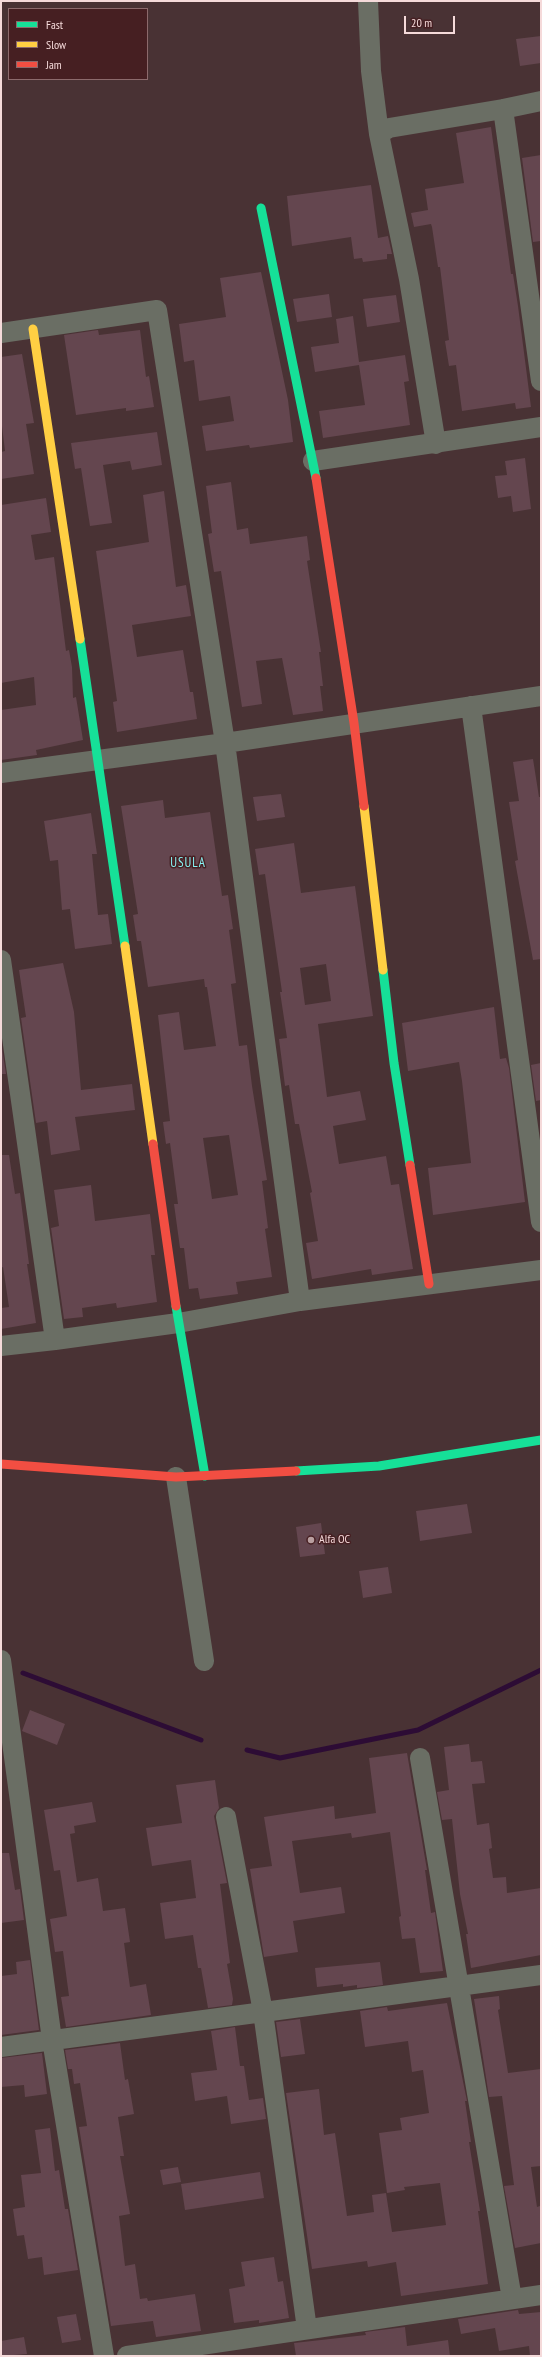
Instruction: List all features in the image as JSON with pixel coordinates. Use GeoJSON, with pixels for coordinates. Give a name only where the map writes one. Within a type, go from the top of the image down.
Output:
{"type":"FeatureCollection","features":[{"type":"Feature","properties":{"kind":"street"},"geometry":{"type":"LineString","coordinates":[[368,1],[371,71],[379,134],[409,279],[436,444]]}},
{"type":"Feature","properties":{"kind":"street"},"geometry":{"type":"LineString","coordinates":[[379,134],[389,128],[503,109],[541,101]]}},
{"type":"Feature","properties":{"kind":"street"},"geometry":{"type":"LineString","coordinates":[[503,109],[541,381]]}},
{"type":"Feature","properties":{"kind":"street"},"geometry":{"type":"LineString","coordinates":[[261,208],[313,462],[354,723],[394,1063],[429,1284]]}},
{"type":"Feature","properties":{"kind":"street"},"geometry":{"type":"LineString","coordinates":[[1,333],[157,310],[225,743],[300,1301]]}},
{"type":"Feature","properties":{"kind":"street"},"geometry":{"type":"LineString","coordinates":[[33,329],[99,761],[178,1323],[205,1476]]}},
{"type":"Feature","properties":{"kind":"street"},"geometry":{"type":"LineString","coordinates":[[313,462],[541,428]]}},
{"type":"Feature","properties":{"kind":"street"},"geometry":{"type":"LineString","coordinates":[[1,773],[99,761],[541,696]]}},
{"type":"Feature","properties":{"kind":"street"},"geometry":{"type":"LineString","coordinates":[[471,706],[541,1222]]}},
{"type":"Feature","properties":{"kind":"street"},"geometry":{"type":"LineString","coordinates":[[1,960],[55,1340]]}},
{"type":"Feature","properties":{"kind":"street"},"geometry":{"type":"LineString","coordinates":[[1,1346],[178,1323],[300,1301],[541,1270]]}},
{"type":"Feature","properties":{"kind":"street"},"geometry":{"type":"LineString","coordinates":[[1,1464],[176,1477],[205,1476],[379,1466],[541,1440]]}},
{"type":"Feature","properties":{"kind":"street"},"geometry":{"type":"LineString","coordinates":[[176,1477],[204,1661]]}},
{"type":"Feature","properties":{"kind":"street"},"geometry":{"type":"LineString","coordinates":[[1,1660],[52,2040],[104,2356]]}},
{"type":"Feature","properties":{"kind":"street"},"geometry":{"type":"LineString","coordinates":[[420,1758],[460,1985],[512,2299]]}},
{"type":"Feature","properties":{"kind":"street"},"geometry":{"type":"LineString","coordinates":[[226,1817],[263,2012],[307,2329]]}},
{"type":"Feature","properties":{"kind":"street"},"geometry":{"type":"LineString","coordinates":[[1,2047],[541,1975]]}},
{"type":"Feature","properties":{"kind":"street"},"geometry":{"type":"LineString","coordinates":[[127,2356],[541,2295]]}},
{"type":"Feature","properties":{"kind":"building"},"geometry":{"type":"Polygon","coordinates":[[[541,36],[541,63],[520,66],[516,39],[541,36]]]}},
{"type":"Feature","properties":{"kind":"building"},"geometry":{"type":"Polygon","coordinates":[[[491,127],[511,274],[513,274],[518,306],[531,407],[516,409],[515,403],[462,411],[456,365],[449,366],[445,341],[449,340],[440,267],[438,267],[432,227],[431,224],[414,227],[411,213],[428,210],[425,189],[464,183],[456,133],[491,127]]]}},
{"type":"Feature","properties":{"kind":"building"},"geometry":{"type":"Polygon","coordinates":[[[541,155],[541,241],[533,242],[522,158],[541,155]]]}},
{"type":"Feature","properties":{"kind":"building"},"geometry":{"type":"Polygon","coordinates":[[[371,185],[378,238],[388,236],[392,254],[387,254],[387,259],[363,262],[362,258],[354,259],[351,237],[292,246],[287,196],[371,185]]]}},
{"type":"Feature","properties":{"kind":"building"},"geometry":{"type":"Polygon","coordinates":[[[261,272],[288,400],[293,442],[250,448],[249,445],[206,451],[202,426],[234,421],[230,396],[199,401],[194,360],[184,362],[179,324],[226,317],[220,278],[261,272]]]}},
{"type":"Feature","properties":{"kind":"building"},"geometry":{"type":"Polygon","coordinates":[[[329,294],[332,317],[297,322],[293,299],[329,294]]]}},
{"type":"Feature","properties":{"kind":"building"},"geometry":{"type":"Polygon","coordinates":[[[396,295],[400,322],[367,327],[363,299],[396,295]]]}},
{"type":"Feature","properties":{"kind":"building"},"geometry":{"type":"Polygon","coordinates":[[[353,316],[359,362],[405,355],[409,381],[404,382],[410,425],[323,438],[319,411],[365,405],[359,365],[315,372],[311,347],[339,343],[336,319],[353,316]]]}},
{"type":"Feature","properties":{"kind":"building"},"geometry":{"type":"Polygon","coordinates":[[[98,330],[99,335],[140,330],[146,377],[149,376],[154,407],[126,411],[126,408],[76,415],[64,335],[98,330]]]}},
{"type":"Feature","properties":{"kind":"building"},"geometry":{"type":"Polygon","coordinates":[[[22,354],[34,423],[26,424],[34,474],[1,479],[1,452],[5,451],[1,418],[1,357],[22,354]]]}},
{"type":"Feature","properties":{"kind":"building"},"geometry":{"type":"Polygon","coordinates":[[[157,432],[162,465],[132,470],[130,461],[103,465],[112,523],[90,526],[81,468],[75,469],[71,443],[157,432]]]}},
{"type":"Feature","properties":{"kind":"building"},"geometry":{"type":"Polygon","coordinates":[[[525,458],[531,509],[513,512],[511,496],[498,498],[495,476],[507,475],[505,461],[525,458]]]}},
{"type":"Feature","properties":{"kind":"building"},"geometry":{"type":"Polygon","coordinates":[[[231,482],[237,530],[248,528],[250,544],[307,536],[310,560],[307,561],[321,652],[319,652],[323,686],[320,686],[323,711],[293,715],[282,658],[256,661],[262,704],[242,707],[221,571],[214,572],[208,534],[212,533],[206,486],[231,482]]]}},
{"type":"Feature","properties":{"kind":"building"},"geometry":{"type":"Polygon","coordinates":[[[164,491],[176,587],[186,585],[191,616],[132,625],[137,657],[183,650],[190,692],[193,692],[197,719],[117,732],[113,702],[117,701],[96,551],[149,542],[143,495],[164,491]]]}},
{"type":"Feature","properties":{"kind":"building"},"geometry":{"type":"Polygon","coordinates":[[[46,498],[51,532],[31,535],[35,560],[54,557],[66,651],[69,650],[72,667],[73,698],[76,697],[83,740],[36,750],[37,755],[1,760],[1,710],[36,705],[34,677],[1,683],[1,505],[46,498]]]}},
{"type":"Feature","properties":{"kind":"building"},"geometry":{"type":"Polygon","coordinates":[[[533,759],[539,797],[541,797],[541,959],[533,960],[515,861],[518,860],[509,802],[519,801],[513,762],[533,759]]]}},
{"type":"Feature","properties":{"kind":"building"},"geometry":{"type":"Polygon","coordinates":[[[281,794],[285,817],[257,821],[253,797],[281,794]]]}},
{"type":"Feature","properties":{"kind":"building"},"geometry":{"type":"Polygon","coordinates":[[[163,800],[165,818],[210,812],[222,896],[228,895],[233,929],[229,930],[236,983],[231,984],[239,1046],[247,1045],[267,1180],[262,1181],[268,1228],[265,1229],[272,1277],[236,1282],[238,1294],[200,1299],[198,1288],[189,1289],[184,1248],[180,1248],[174,1204],[178,1204],[170,1143],[166,1144],[163,1122],[170,1121],[158,1015],[179,1012],[184,1050],[216,1046],[207,987],[205,987],[204,979],[148,987],[141,941],[137,941],[133,915],[138,914],[121,806],[163,800]],[[229,1135],[203,1138],[212,1199],[238,1195],[229,1135]]]}},
{"type":"Feature","properties":{"kind":"building"},"geometry":{"type":"Polygon","coordinates":[[[91,813],[97,854],[92,854],[98,915],[108,914],[112,944],[75,949],[70,909],[62,910],[58,860],[50,861],[44,821],[91,813]]]}},
{"type":"Feature","properties":{"kind":"building"},"geometry":{"type":"Polygon","coordinates":[[[294,843],[301,893],[355,886],[373,1016],[318,1024],[327,1097],[360,1091],[366,1120],[333,1126],[339,1164],[386,1156],[391,1185],[399,1184],[413,1269],[372,1275],[371,1269],[312,1279],[306,1243],[318,1241],[310,1193],[312,1192],[299,1124],[295,1124],[289,1085],[285,1086],[279,1039],[287,1038],[280,992],[282,992],[265,874],[259,875],[255,849],[294,843]],[[326,964],[300,968],[305,1005],[331,1001],[326,964]]]}},
{"type":"Feature","properties":{"kind":"building"},"geometry":{"type":"Polygon","coordinates":[[[63,963],[74,1012],[81,1090],[132,1084],[135,1110],[75,1117],[80,1150],[51,1155],[47,1121],[36,1123],[21,1018],[26,1017],[19,970],[63,963]]]}},
{"type":"Feature","properties":{"kind":"building"},"geometry":{"type":"Polygon","coordinates":[[[494,1007],[500,1059],[506,1058],[509,1068],[525,1202],[433,1215],[428,1168],[471,1163],[459,1062],[408,1071],[402,1023],[494,1007]]]}},
{"type":"Feature","properties":{"kind":"building"},"geometry":{"type":"Polygon","coordinates":[[[1,1042],[6,1074],[1,1074],[1,1042]]]}},
{"type":"Feature","properties":{"kind":"building"},"geometry":{"type":"Polygon","coordinates":[[[541,1063],[541,1100],[536,1101],[531,1065],[541,1063]]]}},
{"type":"Feature","properties":{"kind":"building"},"geometry":{"type":"Polygon","coordinates":[[[1,1155],[9,1155],[15,1194],[20,1193],[29,1264],[27,1264],[36,1323],[1,1329],[1,1308],[9,1307],[3,1267],[1,1268],[1,1155]]]}},
{"type":"Feature","properties":{"kind":"building"},"geometry":{"type":"Polygon","coordinates":[[[91,1185],[95,1221],[150,1214],[155,1255],[151,1255],[157,1302],[117,1308],[116,1303],[82,1308],[83,1317],[64,1319],[51,1228],[59,1226],[54,1190],[91,1185]]]}},
{"type":"Feature","properties":{"kind":"building"},"geometry":{"type":"Polygon","coordinates":[[[467,1504],[472,1533],[420,1541],[416,1511],[467,1504]]]}},
{"type":"Feature","properties":{"kind":"building","name":"Alfa OC"},"geometry":{"type":"Polygon","coordinates":[[[321,1523],[325,1554],[300,1557],[296,1527],[321,1523]]]}},
{"type":"Feature","properties":{"kind":"building"},"geometry":{"type":"Polygon","coordinates":[[[388,1567],[392,1593],[363,1598],[359,1571],[388,1567]]]}},
{"type":"Feature","properties":{"kind":"building"},"geometry":{"type":"Polygon","coordinates":[[[30,1710],[65,1724],[57,1745],[22,1731],[30,1710]]]}},
{"type":"Feature","properties":{"kind":"building"},"geometry":{"type":"Polygon","coordinates":[[[469,1744],[471,1762],[482,1761],[485,1783],[472,1784],[477,1825],[489,1823],[492,1848],[489,1849],[493,1878],[506,1877],[507,1893],[541,1888],[541,1955],[471,1968],[466,1934],[468,1934],[460,1894],[452,1819],[442,1820],[437,1792],[449,1790],[444,1747],[469,1744]]]}},
{"type":"Feature","properties":{"kind":"building"},"geometry":{"type":"Polygon","coordinates":[[[407,1753],[427,1870],[425,1870],[431,1913],[435,1912],[443,1971],[420,1973],[415,1938],[402,1939],[399,1917],[401,1916],[390,1832],[352,1838],[351,1833],[292,1841],[300,1893],[341,1887],[345,1913],[293,1921],[298,1952],[264,1957],[250,1869],[272,1866],[264,1817],[334,1806],[335,1819],[376,1813],[369,1758],[407,1753]]]}},
{"type":"Feature","properties":{"kind":"building"},"geometry":{"type":"Polygon","coordinates":[[[215,1780],[219,1808],[214,1816],[227,1883],[220,1884],[230,1963],[227,1964],[233,1999],[232,2005],[208,2008],[201,1968],[198,1968],[193,1935],[165,1939],[160,1903],[196,1898],[191,1860],[152,1866],[146,1828],[182,1823],[176,1785],[215,1780]]]}},
{"type":"Feature","properties":{"kind":"building"},"geometry":{"type":"Polygon","coordinates":[[[92,1802],[96,1822],[74,1826],[75,1833],[70,1834],[77,1882],[98,1878],[103,1911],[125,1908],[130,1942],[124,1943],[130,1987],[146,1984],[151,2015],[66,2027],[61,1997],[69,1996],[63,1951],[55,1952],[50,1919],[67,1916],[60,1870],[54,1871],[44,1810],[92,1802]]]}},
{"type":"Feature","properties":{"kind":"building"},"geometry":{"type":"Polygon","coordinates":[[[1,1853],[9,1853],[15,1890],[20,1889],[24,1920],[1,1923],[1,1853]]]}},
{"type":"Feature","properties":{"kind":"building"},"geometry":{"type":"Polygon","coordinates":[[[30,1960],[39,2030],[1,2035],[1,1976],[17,1974],[16,1962],[30,1960]]]}},
{"type":"Feature","properties":{"kind":"building"},"geometry":{"type":"Polygon","coordinates":[[[380,1962],[383,1985],[357,1988],[357,1985],[343,1987],[343,1984],[317,1987],[315,1968],[380,1962]]]}},
{"type":"Feature","properties":{"kind":"building"},"geometry":{"type":"Polygon","coordinates":[[[499,1996],[500,2009],[498,2010],[508,2073],[541,2069],[541,2166],[531,2167],[537,2207],[540,2206],[541,2243],[515,2248],[504,2186],[514,2185],[502,2096],[489,2097],[474,1999],[499,1996]]]}},
{"type":"Feature","properties":{"kind":"building"},"geometry":{"type":"Polygon","coordinates":[[[447,2003],[467,2101],[465,2101],[471,2142],[469,2142],[480,2211],[478,2211],[488,2284],[401,2296],[396,2262],[368,2267],[367,2261],[312,2269],[286,2093],[319,2089],[324,2135],[335,2133],[347,2216],[374,2212],[372,2195],[386,2193],[392,2232],[446,2225],[440,2183],[404,2187],[405,2190],[387,2193],[379,2133],[402,2130],[400,2118],[429,2113],[423,2070],[412,2072],[408,2041],[365,2047],[360,2011],[387,2007],[388,2011],[447,2003]]]}},
{"type":"Feature","properties":{"kind":"building"},"geometry":{"type":"Polygon","coordinates":[[[300,2019],[305,2054],[281,2057],[276,2022],[300,2019]]]}},
{"type":"Feature","properties":{"kind":"building"},"geometry":{"type":"Polygon","coordinates":[[[235,2027],[240,2066],[244,2066],[249,2100],[263,2098],[266,2119],[231,2124],[227,2096],[195,2101],[191,2073],[217,2070],[211,2031],[235,2027]]]}},
{"type":"Feature","properties":{"kind":"building"},"geometry":{"type":"Polygon","coordinates":[[[120,2043],[125,2080],[128,2079],[134,2114],[118,2117],[124,2156],[120,2156],[130,2214],[119,2216],[125,2266],[135,2264],[140,2299],[147,2298],[148,2301],[195,2294],[201,2331],[156,2337],[153,2321],[111,2326],[79,2127],[87,2126],[80,2083],[74,2084],[72,2069],[68,2069],[65,2050],[120,2043]]]}},
{"type":"Feature","properties":{"kind":"building"},"geometry":{"type":"Polygon","coordinates":[[[42,2053],[47,2094],[25,2097],[24,2085],[1,2087],[1,2058],[42,2053]]]}},
{"type":"Feature","properties":{"kind":"building"},"geometry":{"type":"Polygon","coordinates":[[[50,2128],[55,2171],[59,2170],[65,2209],[68,2209],[78,2270],[44,2275],[42,2257],[28,2259],[24,2235],[17,2236],[13,2209],[25,2207],[21,2175],[41,2173],[35,2130],[50,2128]]]}},
{"type":"Feature","properties":{"kind":"building"},"geometry":{"type":"Polygon","coordinates":[[[178,2167],[181,2182],[163,2185],[160,2170],[178,2167]]]}},
{"type":"Feature","properties":{"kind":"building"},"geometry":{"type":"Polygon","coordinates":[[[260,2172],[264,2198],[185,2210],[181,2184],[260,2172]]]}},
{"type":"Feature","properties":{"kind":"building"},"geometry":{"type":"Polygon","coordinates":[[[274,2257],[278,2282],[283,2281],[289,2318],[259,2323],[259,2320],[234,2323],[229,2289],[245,2286],[241,2262],[274,2257]]]}},
{"type":"Feature","properties":{"kind":"building"},"geometry":{"type":"Polygon","coordinates":[[[518,2310],[519,2314],[541,2312],[541,2356],[530,2356],[529,2346],[499,2351],[495,2328],[461,2334],[458,2319],[518,2310]]]}},
{"type":"Feature","properties":{"kind":"building"},"geometry":{"type":"Polygon","coordinates":[[[76,2314],[81,2340],[62,2343],[57,2317],[76,2314]]]}},
{"type":"Feature","properties":{"kind":"building"},"geometry":{"type":"Polygon","coordinates":[[[405,2327],[407,2346],[448,2340],[450,2356],[296,2356],[294,2343],[366,2335],[365,2332],[405,2327]]]}},
{"type":"Feature","properties":{"kind":"building"},"geometry":{"type":"Polygon","coordinates":[[[24,2337],[27,2354],[1,2356],[1,2341],[24,2337]]]}},
{"type":"Feature","properties":{"kind":"waterway"},"geometry":{"type":"LineString","coordinates":[[247,1750],[280,1758],[418,1730],[541,1670]]}},
{"type":"Feature","properties":{"kind":"waterway"},"geometry":{"type":"LineString","coordinates":[[23,1673],[201,1740]]}},
{"type":"Feature","properties":{"kind":"traffic: fast"},"geometry":{"type":"LineString","coordinates":[[261,208],[316,478]]}},
{"type":"Feature","properties":{"kind":"traffic: fast"},"geometry":{"type":"LineString","coordinates":[[80,639],[125,946]]}},
{"type":"Feature","properties":{"kind":"traffic: fast"},"geometry":{"type":"LineString","coordinates":[[383,970],[394,1063],[410,1165]]}},
{"type":"Feature","properties":{"kind":"traffic: fast"},"geometry":{"type":"LineString","coordinates":[[176,1306],[205,1476]]}},
{"type":"Feature","properties":{"kind":"traffic: fast"},"geometry":{"type":"LineString","coordinates":[[296,1471],[379,1466],[541,1440]]}},
{"type":"Feature","properties":{"kind":"traffic: slow"},"geometry":{"type":"LineString","coordinates":[[33,329],[80,639]]}},
{"type":"Feature","properties":{"kind":"traffic: slow"},"geometry":{"type":"LineString","coordinates":[[364,806],[383,970]]}},
{"type":"Feature","properties":{"kind":"traffic: slow"},"geometry":{"type":"LineString","coordinates":[[125,946],[153,1144]]}},
{"type":"Feature","properties":{"kind":"traffic: jam"},"geometry":{"type":"LineString","coordinates":[[316,478],[354,723],[364,806]]}},
{"type":"Feature","properties":{"kind":"traffic: jam"},"geometry":{"type":"LineString","coordinates":[[153,1144],[176,1306]]}},
{"type":"Feature","properties":{"kind":"traffic: jam"},"geometry":{"type":"LineString","coordinates":[[410,1165],[429,1284]]}},
{"type":"Feature","properties":{"kind":"traffic: jam"},"geometry":{"type":"LineString","coordinates":[[1,1464],[176,1477],[296,1471]]}},
{"type":"Feature","properties":{"kind":"place","name":"Alfa OC"},"geometry":{"type":"Point","coordinates":[311,1540]}},
{"type":"Feature","properties":{"kind":"district","name":"USULA"},"geometry":{"type":"Point","coordinates":[188,863]}}]}
